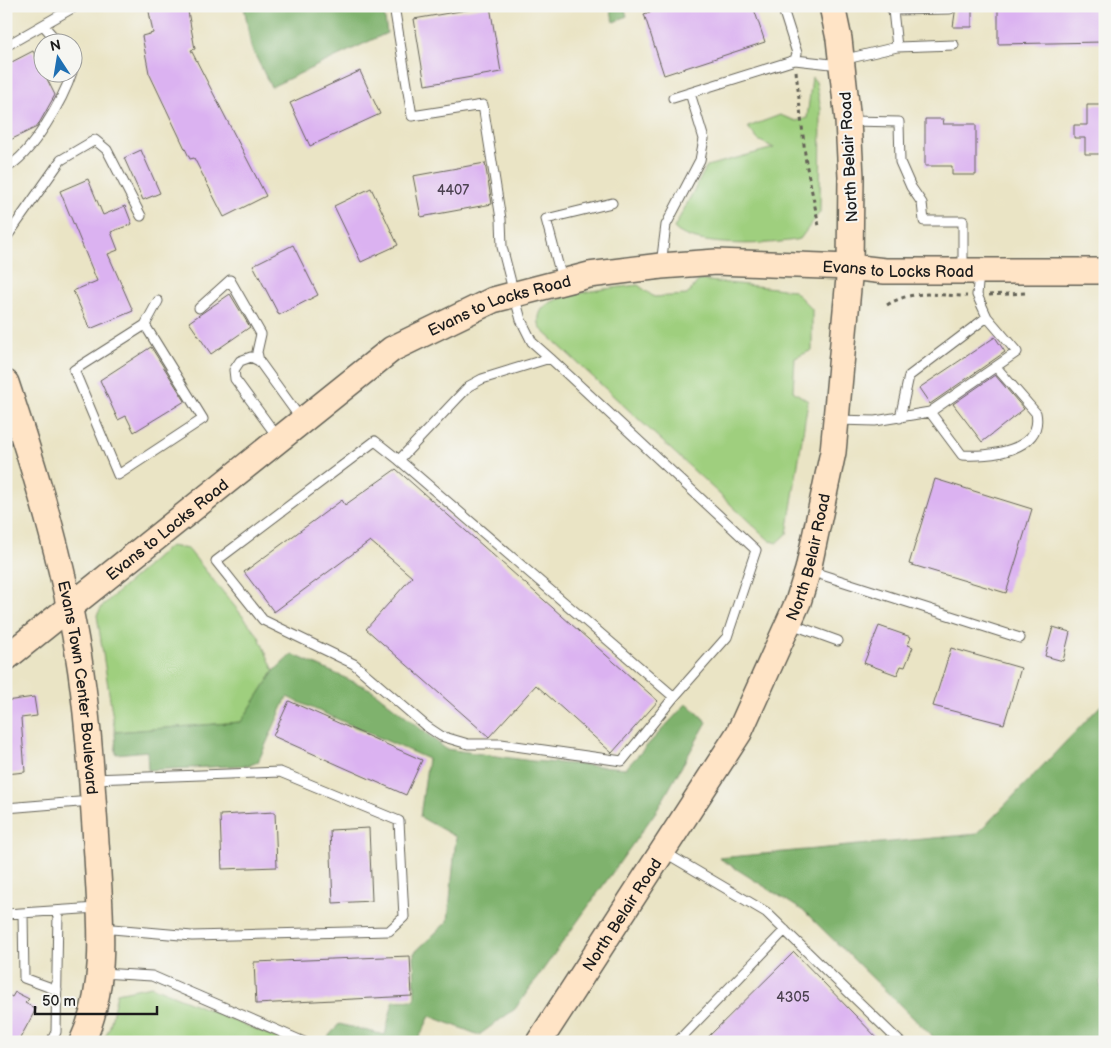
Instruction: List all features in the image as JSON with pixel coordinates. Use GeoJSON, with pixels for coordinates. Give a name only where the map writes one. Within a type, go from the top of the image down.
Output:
{"type":"FeatureCollection","features":[{"type":"Feature","properties":{"kind":"street","name":"North Belair Road"},"geometry":{"type":"LineString","coordinates":[[539,1042],[739,733],[788,623],[808,570],[833,452],[850,267],[851,177],[848,121],[842,63],[832,6]]}},
{"type":"Feature","properties":{"kind":"street","name":"Evans to Locks Road"},"geometry":{"type":"LineString","coordinates":[[6,658],[392,349],[493,300],[589,275],[661,266],[716,262],[850,267],[885,271],[1105,272]]}},
{"type":"Feature","properties":{"kind":"street","name":"Evans Town Center Boulevard"},"geometry":{"type":"LineString","coordinates":[[6,383],[24,436],[69,609],[78,654],[93,790],[100,918],[97,999],[82,1042]]}},
{"type":"Feature","properties":{"kind":"lane"},"geometry":{"type":"LineString","coordinates":[[6,46],[76,6]]}},
{"type":"Feature","properties":{"kind":"lane"},"geometry":{"type":"LineString","coordinates":[[394,6],[412,116],[483,105],[501,219],[502,247],[522,320],[532,342],[756,550],[727,637],[674,697],[622,761],[500,744],[468,744],[441,736],[426,726],[354,664],[263,620],[216,561],[375,441],[674,697]]}},
{"type":"Feature","properties":{"kind":"lane"},"geometry":{"type":"LineString","coordinates":[[782,6],[797,53],[795,60]]}},
{"type":"Feature","properties":{"kind":"lane"},"geometry":{"type":"LineString","coordinates":[[897,47],[891,8],[950,9]]}},
{"type":"Feature","properties":{"kind":"lane"},"geometry":{"type":"LineString","coordinates":[[43,25],[49,32]]}},
{"type":"Feature","properties":{"kind":"lane"},"geometry":{"type":"LineString","coordinates":[[673,98],[795,60],[842,63],[897,47],[954,45]]}},
{"type":"Feature","properties":{"kind":"lane"},"geometry":{"type":"LineString","coordinates":[[6,168],[14,163],[35,142],[67,82]]}},
{"type":"Feature","properties":{"kind":"lane"},"geometry":{"type":"LineString","coordinates":[[661,266],[666,225],[700,160],[704,139],[690,92]]}},
{"type":"Feature","properties":{"kind":"lane"},"geometry":{"type":"LineString","coordinates":[[836,420],[875,421],[930,412],[1017,352],[987,317],[978,296],[971,271],[963,222],[924,221],[922,203],[911,187],[900,162],[899,122],[848,121]]}},
{"type":"Feature","properties":{"kind":"lane"},"geometry":{"type":"LineString","coordinates":[[6,238],[23,218],[46,179],[61,160],[95,140],[107,150],[141,216]]}},
{"type":"Feature","properties":{"kind":"lane"},"geometry":{"type":"LineString","coordinates":[[562,282],[546,219],[612,203]]}},
{"type":"Feature","properties":{"kind":"lane"},"geometry":{"type":"LineString","coordinates":[[199,308],[230,280],[261,334],[257,352],[258,361]]}},
{"type":"Feature","properties":{"kind":"lane"},"geometry":{"type":"LineString","coordinates":[[145,325],[203,419],[118,475],[74,370],[145,325],[158,301]]}},
{"type":"Feature","properties":{"kind":"lane"},"geometry":{"type":"LineString","coordinates":[[900,418],[909,376],[987,317]]}},
{"type":"Feature","properties":{"kind":"lane"},"geometry":{"type":"LineString","coordinates":[[279,440],[233,374],[235,366],[244,358],[254,358],[258,361],[303,421]]}},
{"type":"Feature","properties":{"kind":"lane"},"geometry":{"type":"LineString","coordinates":[[398,460],[469,386],[482,379],[550,358]]}},
{"type":"Feature","properties":{"kind":"lane"},"geometry":{"type":"LineString","coordinates":[[930,412],[962,454],[990,454],[1010,450],[1025,442],[1033,434],[1038,422],[1036,413],[996,367]]}},
{"type":"Feature","properties":{"kind":"lane"},"geometry":{"type":"LineString","coordinates":[[808,570],[1020,638]]}},
{"type":"Feature","properties":{"kind":"lane"},"geometry":{"type":"LineString","coordinates":[[788,623],[838,641]]}},
{"type":"Feature","properties":{"kind":"lane"},"geometry":{"type":"LineString","coordinates":[[6,808],[93,790],[280,772],[399,821],[404,917],[389,931],[192,936],[58,911],[6,914]]}},
{"type":"Feature","properties":{"kind":"lane"},"geometry":{"type":"LineString","coordinates":[[662,851],[766,912],[900,1042]]}},
{"type":"Feature","properties":{"kind":"lane"},"geometry":{"type":"LineString","coordinates":[[51,1042],[56,1032],[58,911]]}},
{"type":"Feature","properties":{"kind":"lane"},"geometry":{"type":"LineString","coordinates":[[23,913],[24,978],[57,990]]}},
{"type":"Feature","properties":{"kind":"lane"},"geometry":{"type":"LineString","coordinates":[[677,1042],[785,930]]}},
{"type":"Feature","properties":{"kind":"lane"},"geometry":{"type":"LineString","coordinates":[[99,973],[152,976],[304,1042]]}},
{"type":"Feature","properties":{"kind":"path"},"geometry":{"type":"LineString","coordinates":[[795,60],[806,163],[819,226]]}},
{"type":"Feature","properties":{"kind":"path"},"geometry":{"type":"LineString","coordinates":[[887,305],[902,296],[944,293],[978,296],[1013,295],[1029,292]]}},
{"type":"Feature","properties":{"kind":"green space"},"geometry":{"type":"Polygon","coordinates":[[[244,6],[383,6],[387,33],[271,87],[251,47],[244,6]]]}},
{"type":"Feature","properties":{"kind":"green space"},"geometry":{"type":"Polygon","coordinates":[[[609,6],[624,6],[627,16],[614,22],[609,6]]]}},
{"type":"Feature","properties":{"kind":"green space"},"geometry":{"type":"Polygon","coordinates":[[[812,77],[816,82],[821,109],[820,212],[800,239],[772,243],[734,244],[698,239],[684,235],[674,228],[707,166],[774,148],[758,140],[748,127],[780,115],[796,121],[807,118],[812,77]]]}},
{"type":"Feature","properties":{"kind":"green space"},"geometry":{"type":"Polygon","coordinates":[[[699,280],[793,290],[812,309],[812,350],[795,358],[793,391],[808,401],[787,534],[777,543],[770,541],[540,328],[539,317],[544,307],[552,302],[575,294],[638,285],[654,297],[687,295],[699,280]]]}},
{"type":"Feature","properties":{"kind":"green space"},"geometry":{"type":"Polygon","coordinates":[[[170,546],[188,549],[258,635],[274,671],[241,722],[115,732],[97,615],[103,605],[170,546]]]}},
{"type":"Feature","properties":{"kind":"green space"},"geometry":{"type":"Polygon","coordinates":[[[292,654],[372,690],[446,749],[532,761],[626,768],[687,703],[707,722],[657,810],[515,1009],[479,1035],[430,1016],[417,1042],[330,1042],[327,1038],[339,1024],[385,1035],[393,1001],[415,1000],[414,953],[448,921],[456,837],[420,817],[428,759],[287,697],[258,762],[250,765],[148,770],[147,751],[116,754],[115,732],[241,722],[274,671],[292,654]]]}},
{"type":"Feature","properties":{"kind":"green space"},"geometry":{"type":"Polygon","coordinates":[[[1105,701],[1105,977],[1100,981],[1105,1005],[1105,1042],[938,1042],[805,912],[719,858],[977,834],[1105,701]]]}},
{"type":"Feature","properties":{"kind":"green space"},"geometry":{"type":"Polygon","coordinates":[[[151,986],[286,1042],[103,1042],[110,1026],[117,993],[151,986]]]}},
{"type":"Feature","properties":{"kind":"building"},"geometry":{"type":"Polygon","coordinates":[[[148,6],[187,6],[195,49],[191,50],[266,196],[224,217],[194,158],[190,159],[149,73],[142,36],[153,33],[148,6]]]}},
{"type":"Feature","properties":{"kind":"building"},"geometry":{"type":"Polygon","coordinates":[[[490,6],[501,72],[425,85],[414,19],[490,6]]]}},
{"type":"Feature","properties":{"kind":"building"},"geometry":{"type":"Polygon","coordinates":[[[667,6],[753,6],[765,42],[664,75],[644,14],[667,6]]]}},
{"type":"Feature","properties":{"kind":"building"},"geometry":{"type":"Polygon","coordinates":[[[956,6],[972,6],[972,27],[953,27],[956,6]]]}},
{"type":"Feature","properties":{"kind":"building"},"geometry":{"type":"Polygon","coordinates":[[[998,6],[1103,6],[1103,42],[998,44],[998,6]]]}},
{"type":"Feature","properties":{"kind":"building"},"geometry":{"type":"Polygon","coordinates":[[[32,52],[32,82],[48,82],[55,95],[37,127],[6,142],[6,65],[32,52]]]}},
{"type":"Feature","properties":{"kind":"building"},"geometry":{"type":"Polygon","coordinates":[[[360,71],[380,114],[310,146],[290,103],[360,71]]]}},
{"type":"Feature","properties":{"kind":"building"},"geometry":{"type":"Polygon","coordinates":[[[1087,105],[1105,105],[1105,154],[1085,154],[1085,138],[1074,138],[1074,125],[1087,125],[1087,105]]]}},
{"type":"Feature","properties":{"kind":"building"},"geometry":{"type":"Polygon","coordinates":[[[925,119],[944,119],[943,124],[976,124],[976,175],[952,175],[952,166],[925,166],[925,119]]]}},
{"type":"Feature","properties":{"kind":"building"},"geometry":{"type":"Polygon","coordinates":[[[141,150],[160,193],[143,200],[124,158],[141,150]]]}},
{"type":"Feature","properties":{"kind":"building"},"geometry":{"type":"Polygon","coordinates":[[[485,163],[492,204],[421,217],[413,176],[485,163]]]}},
{"type":"Feature","properties":{"kind":"building"},"geometry":{"type":"Polygon","coordinates":[[[88,179],[103,215],[125,206],[132,224],[111,232],[118,250],[108,254],[133,311],[90,329],[73,291],[97,281],[60,191],[88,179]]]}},
{"type":"Feature","properties":{"kind":"building"},"geometry":{"type":"Polygon","coordinates":[[[371,188],[398,245],[361,262],[334,206],[371,188]]]}},
{"type":"Feature","properties":{"kind":"building"},"geometry":{"type":"Polygon","coordinates":[[[293,245],[318,295],[279,315],[253,265],[293,245]]]}},
{"type":"Feature","properties":{"kind":"building"},"geometry":{"type":"Polygon","coordinates":[[[230,294],[250,327],[211,354],[189,322],[230,294]]]}},
{"type":"Feature","properties":{"kind":"building"},"geometry":{"type":"Polygon","coordinates":[[[995,337],[1005,352],[930,404],[919,388],[995,337]]]}},
{"type":"Feature","properties":{"kind":"building"},"geometry":{"type":"Polygon","coordinates":[[[151,347],[185,401],[134,432],[126,416],[118,420],[100,380],[151,347]]]}},
{"type":"Feature","properties":{"kind":"building"},"geometry":{"type":"Polygon","coordinates":[[[995,375],[1024,409],[982,442],[953,404],[995,375]]]}},
{"type":"Feature","properties":{"kind":"building"},"geometry":{"type":"Polygon","coordinates":[[[396,469],[658,701],[612,753],[536,685],[489,737],[366,629],[412,577],[370,541],[274,612],[244,572],[342,500],[345,505],[396,469]]]}},
{"type":"Feature","properties":{"kind":"building"},"geometry":{"type":"Polygon","coordinates":[[[935,479],[1032,509],[1006,593],[909,564],[935,479]]]}},
{"type":"Feature","properties":{"kind":"building"},"geometry":{"type":"Polygon","coordinates":[[[879,626],[911,637],[908,645],[913,647],[905,667],[901,666],[897,675],[864,663],[879,626]]]}},
{"type":"Feature","properties":{"kind":"building"},"geometry":{"type":"Polygon","coordinates":[[[1053,627],[1070,632],[1063,661],[1045,656],[1053,627]]]}},
{"type":"Feature","properties":{"kind":"building"},"geometry":{"type":"Polygon","coordinates":[[[951,648],[1021,668],[1004,724],[933,706],[951,648]]]}},
{"type":"Feature","properties":{"kind":"building"},"geometry":{"type":"Polygon","coordinates":[[[34,697],[37,716],[21,718],[25,772],[6,774],[6,701],[34,697]]]}},
{"type":"Feature","properties":{"kind":"building"},"geometry":{"type":"Polygon","coordinates":[[[289,701],[422,760],[406,795],[273,736],[289,701]]]}},
{"type":"Feature","properties":{"kind":"building"},"geometry":{"type":"Polygon","coordinates":[[[275,812],[277,867],[222,869],[220,815],[275,812]]]}},
{"type":"Feature","properties":{"kind":"building"},"geometry":{"type":"Polygon","coordinates":[[[369,828],[372,901],[333,903],[330,830],[369,828]]]}},
{"type":"Feature","properties":{"kind":"building"},"geometry":{"type":"Polygon","coordinates":[[[794,952],[881,1042],[703,1042],[794,952]]]}},
{"type":"Feature","properties":{"kind":"building"},"geometry":{"type":"Polygon","coordinates":[[[410,956],[412,996],[256,1004],[254,962],[410,956]]]}},
{"type":"Feature","properties":{"kind":"building"},"geometry":{"type":"Polygon","coordinates":[[[15,992],[29,999],[25,1003],[36,1009],[18,1042],[6,1042],[6,994],[12,997],[15,992]]]}}]}
